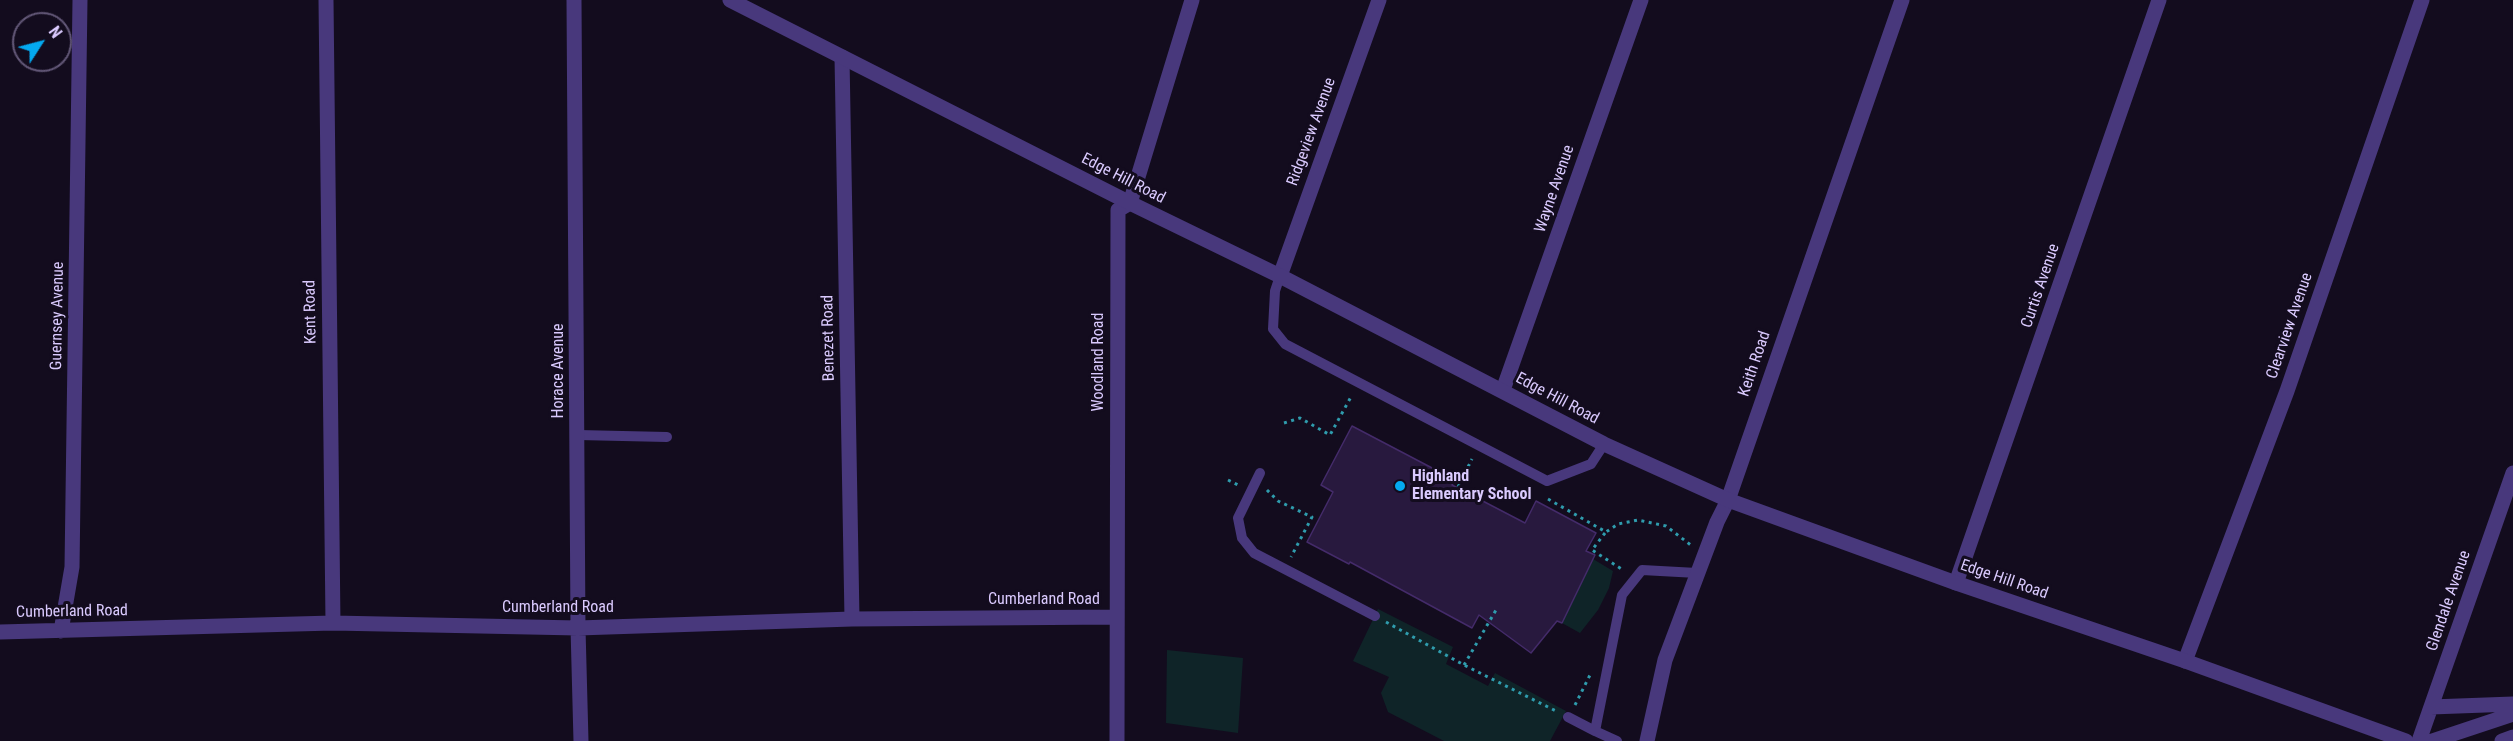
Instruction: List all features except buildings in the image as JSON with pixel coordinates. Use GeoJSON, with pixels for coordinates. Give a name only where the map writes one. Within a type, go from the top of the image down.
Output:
{"type":"FeatureCollection","features":[{"type":"Feature","properties":{"kind":"street","name":"Guernsey Avenue"},"geometry":{"type":"LineString","coordinates":[[61,631],[72,567],[80,0]]}},
{"type":"Feature","properties":{"kind":"street","name":"Kent Road"},"geometry":{"type":"LineString","coordinates":[[326,0],[333,623]]}},
{"type":"Feature","properties":{"kind":"street","name":"Horace Avenue"},"geometry":{"type":"LineString","coordinates":[[574,0],[578,628],[581,741]]}},
{"type":"Feature","properties":{"kind":"street","name":"Edge Hill Road"},"geometry":{"type":"LineString","coordinates":[[730,0],[1130,203],[1280,276],[1604,444],[1728,500],[1956,583],[2186,661],[2406,741]]}},
{"type":"Feature","properties":{"kind":"street","name":"Woodland Road"},"geometry":{"type":"LineString","coordinates":[[1117,741],[1118,210],[1130,203],[1192,0]]}},
{"type":"Feature","properties":{"kind":"street","name":"Ridgeview Avenue"},"geometry":{"type":"LineString","coordinates":[[1280,276],[1379,0]]}},
{"type":"Feature","properties":{"kind":"street","name":"Wayne Avenue"},"geometry":{"type":"LineString","coordinates":[[1503,390],[1641,0]]}},
{"type":"Feature","properties":{"kind":"street","name":"Keith Road"},"geometry":{"type":"LineString","coordinates":[[1647,741],[1665,660],[1697,573],[1728,500],[1902,0]]}},
{"type":"Feature","properties":{"kind":"street","name":"Curtis Avenue"},"geometry":{"type":"LineString","coordinates":[[1956,583],[2159,0]]}},
{"type":"Feature","properties":{"kind":"street","name":"Clearview Avenue"},"geometry":{"type":"LineString","coordinates":[[2186,661],[2287,392],[2422,0]]}},
{"type":"Feature","properties":{"kind":"street","name":"Benezet Road"},"geometry":{"type":"LineString","coordinates":[[842,57],[852,619]]}},
{"type":"Feature","properties":{"kind":"street","name":"Glendale Avenue"},"geometry":{"type":"LineString","coordinates":[[2419,741],[2513,473]]}},
{"type":"Feature","properties":{"kind":"street","name":"Cumberland Road"},"geometry":{"type":"LineString","coordinates":[[0,632],[333,623],[578,628],[852,619],[1116,617]]}},
{"type":"Feature","properties":{"kind":"street"},"geometry":{"type":"LineString","coordinates":[[2431,707],[2513,704]]}},
{"type":"Feature","properties":{"kind":"street"},"geometry":{"type":"LineString","coordinates":[[2432,741],[2513,714]]}},
{"type":"Feature","properties":{"kind":"street"},"geometry":{"type":"LineString","coordinates":[[2502,741],[2513,737]]}},
{"type":"Feature","properties":{"kind":"lane"},"geometry":{"type":"LineString","coordinates":[[1280,276],[1275,291],[1273,329],[1285,344],[1547,481],[1591,464],[1604,444]]}},
{"type":"Feature","properties":{"kind":"lane"},"geometry":{"type":"LineString","coordinates":[[578,435],[667,437]]}},
{"type":"Feature","properties":{"kind":"lane"},"geometry":{"type":"LineString","coordinates":[[1260,473],[1238,518],[1242,538],[1254,553],[1375,616]]}},
{"type":"Feature","properties":{"kind":"lane"},"geometry":{"type":"LineString","coordinates":[[1595,731],[1622,595],[1642,570],[1697,573]]}},
{"type":"Feature","properties":{"kind":"lane"},"geometry":{"type":"LineString","coordinates":[[1568,717],[1617,741]]}},
{"type":"Feature","properties":{"kind":"path"},"geometry":{"type":"LineString","coordinates":[[1284,423],[1300,418],[1330,435],[1352,395]]}},
{"type":"Feature","properties":{"kind":"path"},"geometry":{"type":"LineString","coordinates":[[1458,488],[1472,459]]}},
{"type":"Feature","properties":{"kind":"path"},"geometry":{"type":"LineString","coordinates":[[1228,480],[1243,487]]}},
{"type":"Feature","properties":{"kind":"path"},"geometry":{"type":"LineString","coordinates":[[1264,487],[1278,501],[1312,517],[1285,569]]}},
{"type":"Feature","properties":{"kind":"path"},"geometry":{"type":"LineString","coordinates":[[1548,499],[1606,532]]}},
{"type":"Feature","properties":{"kind":"path"},"geometry":{"type":"LineString","coordinates":[[1623,570],[1592,550],[1606,532],[1618,524],[1638,520],[1666,526],[1692,546]]}},
{"type":"Feature","properties":{"kind":"path"},"geometry":{"type":"LineString","coordinates":[[1464,665],[1496,610]]}},
{"type":"Feature","properties":{"kind":"path"},"geometry":{"type":"LineString","coordinates":[[1375,616],[1464,665],[1568,717],[1594,666]]}},
{"type":"Feature","properties":{"kind":"green space"},"geometry":{"type":"Polygon","coordinates":[[[1593,559],[1613,571],[1609,588],[1598,610],[1580,633],[1562,623],[1593,559]]]}},
{"type":"Feature","properties":{"kind":"green space"},"geometry":{"type":"Polygon","coordinates":[[[1378,609],[1453,647],[1446,664],[1488,686],[1495,673],[1566,711],[1550,741],[1444,741],[1388,712],[1381,693],[1389,677],[1353,661],[1378,609]]]}},
{"type":"Feature","properties":{"kind":"green space"},"geometry":{"type":"Polygon","coordinates":[[[1167,650],[1243,658],[1238,733],[1166,723],[1167,650]]]}},
{"type":"Feature","properties":{"kind":"place","name":"Highland Elementary School"},"geometry":{"type":"Point","coordinates":[1400,486]}}]}
